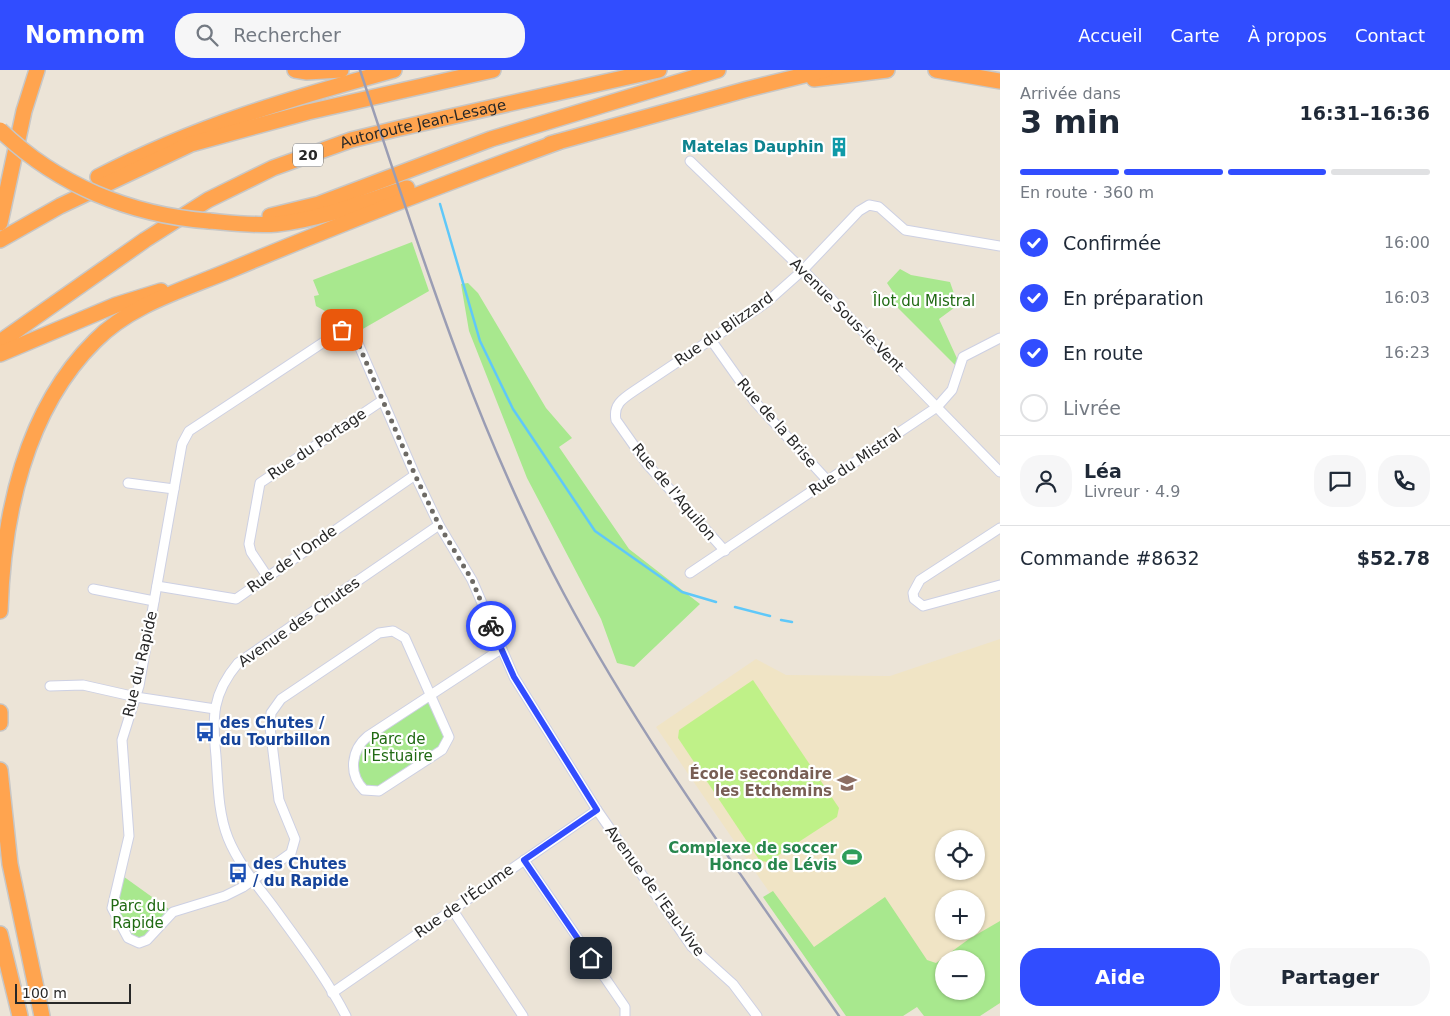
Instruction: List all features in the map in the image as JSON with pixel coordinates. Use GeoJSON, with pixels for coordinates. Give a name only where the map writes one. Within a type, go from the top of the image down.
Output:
{"type":"FeatureCollection","features":[{"type":"Feature","properties":{"kind":"highway"},"geometry":{"type":"LineString","coordinates":[[3,232],[3,202],[24,111],[37,70]]}},
{"type":"Feature","properties":{"kind":"highway"},"geometry":{"type":"LineString","coordinates":[[295,70],[307,72],[341,70]]}},
{"type":"Feature","properties":{"kind":"highway"},"geometry":{"type":"LineString","coordinates":[[3,232],[148,150],[241,114],[394,70]]}},
{"type":"Feature","properties":{"kind":"highway"},"geometry":{"type":"LineString","coordinates":[[3,232],[192,144],[308,112],[493,70]]}},
{"type":"Feature","properties":{"kind":"highway","name":"Autoroute Jean-Lesage"},"geometry":{"type":"LineString","coordinates":[[0,342],[145,240],[216,196],[273,168],[343,143],[396,129],[659,70]]}},
{"type":"Feature","properties":{"kind":"highway"},"geometry":{"type":"LineString","coordinates":[[208,221],[241,220],[279,214],[319,204],[490,138],[718,70]]}},
{"type":"Feature","properties":{"kind":"highway"},"geometry":{"type":"LineString","coordinates":[[0,130],[29,156],[52,172],[101,197],[158,215],[208,221],[276,224],[306,220],[558,142],[748,89],[825,70]]}},
{"type":"Feature","properties":{"kind":"highway"},"geometry":{"type":"LineString","coordinates":[[748,89],[887,70]]}},
{"type":"Feature","properties":{"kind":"highway"},"geometry":{"type":"LineString","coordinates":[[936,70],[1000,80]]}},
{"type":"Feature","properties":{"kind":"highway"},"geometry":{"type":"LineString","coordinates":[[0,611],[4,555],[11,508],[19,475],[55,390],[76,361],[108,329],[132,313],[257,259],[393,204],[558,142]]}},
{"type":"Feature","properties":{"kind":"highway"},"geometry":{"type":"LineString","coordinates":[[0,354],[116,305],[257,259]]}},
{"type":"Feature","properties":{"kind":"highway"},"geometry":{"type":"LineString","coordinates":[[0,712],[0,723]]}},
{"type":"Feature","properties":{"kind":"highway"},"geometry":{"type":"LineString","coordinates":[[0,770],[10,864],[42,1016]]}},
{"type":"Feature","properties":{"kind":"highway"},"geometry":{"type":"LineString","coordinates":[[0,934],[20,1016]]}},
{"type":"Feature","properties":{"kind":"street","name":"Avenue Sous-le-Vent"},"geometry":{"type":"LineString","coordinates":[[690,161],[803,270],[1000,472]]}},
{"type":"Feature","properties":{"kind":"street","name":"Rue du Blizzard"},"geometry":{"type":"LineString","coordinates":[[617,405],[634,391],[762,306],[803,270],[859,211],[869,205],[879,207],[905,230],[1000,246]]}},
{"type":"Feature","properties":{"kind":"street","name":"Rue du Rapide"},"geometry":{"type":"LineString","coordinates":[[348,330],[342,330],[190,431],[182,444],[136,697],[124,733],[122,747],[129,836],[112,908],[128,938],[139,943],[147,940],[173,912],[225,896],[253,881],[291,853],[295,838],[279,800],[270,727],[271,713],[281,699],[386,631],[400,634],[405,638],[430,696]]}},
{"type":"Feature","properties":{"kind":"street","name":"Avenue de l'Eau-Vive"},"geometry":{"type":"LineString","coordinates":[[348,330],[354,334],[415,475],[439,525],[472,580],[514,677],[597,810],[692,948],[733,984],[757,1016]]}},
{"type":"Feature","properties":{"kind":"street","name":"Rue du Mistral"},"geometry":{"type":"LineString","coordinates":[[690,573],[937,407],[952,390],[963,358],[1000,338]]}},
{"type":"Feature","properties":{"kind":"street","name":"Rue de la Brise"},"geometry":{"type":"LineString","coordinates":[[711,340],[759,407],[827,480]]}},
{"type":"Feature","properties":{"kind":"street","name":"Rue du Portage"},"geometry":{"type":"LineString","coordinates":[[267,576],[251,552],[249,544],[260,483],[383,400]]}},
{"type":"Feature","properties":{"kind":"street","name":"Rue de l'Aquilon"},"geometry":{"type":"LineString","coordinates":[[617,405],[614,412],[616,420],[647,464],[725,551]]}},
{"type":"Feature","properties":{"kind":"street","name":"Rue de l'Onde"},"geometry":{"type":"LineString","coordinates":[[157,586],[230,599],[236,598],[415,475]]}},
{"type":"Feature","properties":{"kind":"street"},"geometry":{"type":"LineString","coordinates":[[128,483],[174,490]]}},
{"type":"Feature","properties":{"kind":"street","name":"Avenue des Chutes"},"geometry":{"type":"LineString","coordinates":[[346,1016],[294,936],[253,881],[235,852],[224,825],[214,735],[214,709],[219,690],[238,663],[439,525]]}},
{"type":"Feature","properties":{"kind":"street"},"geometry":{"type":"LineString","coordinates":[[1000,528],[920,580],[913,593],[914,599],[923,606],[1000,584]]}},
{"type":"Feature","properties":{"kind":"street"},"geometry":{"type":"LineString","coordinates":[[93,589],[154,601]]}},
{"type":"Feature","properties":{"kind":"street"},"geometry":{"type":"LineString","coordinates":[[430,696],[447,731],[449,737],[447,744],[442,750],[379,791],[364,790],[358,783],[354,770],[355,750],[360,743],[430,696],[501,649]]}},
{"type":"Feature","properties":{"kind":"street"},"geometry":{"type":"LineString","coordinates":[[50,686],[83,685],[136,697],[214,709]]}},
{"type":"Feature","properties":{"kind":"street","name":"Rue de l'Écume"},"geometry":{"type":"LineString","coordinates":[[332,993],[597,810]]}},
{"type":"Feature","properties":{"kind":"street"},"geometry":{"type":"LineString","coordinates":[[524,860],[624,1007],[625,1016]]}},
{"type":"Feature","properties":{"kind":"street"},"geometry":{"type":"LineString","coordinates":[[452,909],[523,1016]]}},
{"type":"Feature","properties":{"kind":"shaded area","name":"École secondaire les Etchemins"},"geometry":{"type":"Polygon","coordinates":[[[1000,639],[1000,1006],[985,977],[985,950],[935,950],[935,966],[813,956],[656,727],[756,659],[786,675],[890,676],[1000,639]]]}},
{"type":"Feature","properties":{"kind":"green space"},"geometry":{"type":"Polygon","coordinates":[[[412,242],[429,291],[354,334],[349,330],[335,335],[325,311],[316,306],[314,296],[319,295],[313,280],[412,242]]]}},
{"type":"Feature","properties":{"kind":"green space","name":"Îlot du Mistral"},"geometry":{"type":"Polygon","coordinates":[[[900,269],[911,275],[950,282],[958,305],[939,319],[960,365],[959,369],[887,297],[893,292],[887,283],[900,269]]]}},
{"type":"Feature","properties":{"kind":"green space"},"geometry":{"type":"Polygon","coordinates":[[[468,283],[478,293],[546,408],[572,438],[559,447],[629,549],[700,604],[634,667],[617,663],[601,619],[527,478],[469,331],[461,284],[468,283]]]}},
{"type":"Feature","properties":{"kind":"green space"},"geometry":{"type":"Polygon","coordinates":[[[753,680],[839,808],[837,817],[768,862],[760,861],[678,738],[679,730],[753,680]]]}},
{"type":"Feature","properties":{"kind":"green space","name":"Parc de l'Estuaire"},"geometry":{"type":"Polygon","coordinates":[[[430,696],[447,744],[371,792],[354,770],[360,743],[430,696]]]}},
{"type":"Feature","properties":{"kind":"green space","name":"Parc du Rapide"},"geometry":{"type":"Polygon","coordinates":[[[120,874],[173,912],[147,940],[133,941],[112,902],[120,874]]]}},
{"type":"Feature","properties":{"kind":"green space"},"geometry":{"type":"Polygon","coordinates":[[[773,891],[814,947],[885,897],[927,960],[935,963],[935,1000],[985,1000],[985,950],[954,950],[968,940],[985,940],[985,930],[1000,921],[1000,1003],[980,1016],[924,1016],[917,1007],[903,1016],[846,1016],[763,897],[773,891]]]}},
{"type":"Feature","properties":{"kind":"waterway"},"geometry":{"type":"LineString","coordinates":[[440,204],[480,341],[513,409],[595,531],[682,592],[716,602]]}},
{"type":"Feature","properties":{"kind":"waterway"},"geometry":{"type":"LineString","coordinates":[[735,607],[770,616]]}},
{"type":"Feature","properties":{"kind":"waterway"},"geometry":{"type":"LineString","coordinates":[[781,620],[792,622]]}},
{"type":"Feature","properties":{"kind":"railway"},"geometry":{"type":"LineString","coordinates":[[360,70],[404,204],[451,336],[476,402],[532,531],[564,594],[627,703],[731,861],[839,1016]]}},
{"type":"Feature","properties":{"kind":"way so far"},"geometry":{"type":"LineString","coordinates":[[342,330],[348,330],[354,334],[415,475],[439,525],[472,580],[491,626]]}},
{"type":"Feature","properties":{"kind":"place","name":"Matelas Dauphin"},"geometry":{"type":"Point","coordinates":[839,147]}},
{"type":"Feature","properties":{"kind":"place","name":"des Chutes / du Tourbillon"},"geometry":{"type":"Point","coordinates":[205,732]}},
{"type":"Feature","properties":{"kind":"place","name":"École secondaire les Etchemins"},"geometry":{"type":"Point","coordinates":[847,783]}},
{"type":"Feature","properties":{"kind":"place","name":"Complexe de soccer Honco de Lévis"},"geometry":{"type":"Point","coordinates":[852,857]}},
{"type":"Feature","properties":{"kind":"place","name":"des Chutes / du Rapide"},"geometry":{"type":"Point","coordinates":[238,873]}},
{"type":"Feature","properties":{"kind":"route"},"geometry":{"type":"LineString","coordinates":[[491,626],[514,677],[555,747],[597,810],[524,860],[591,958]]}}]}
